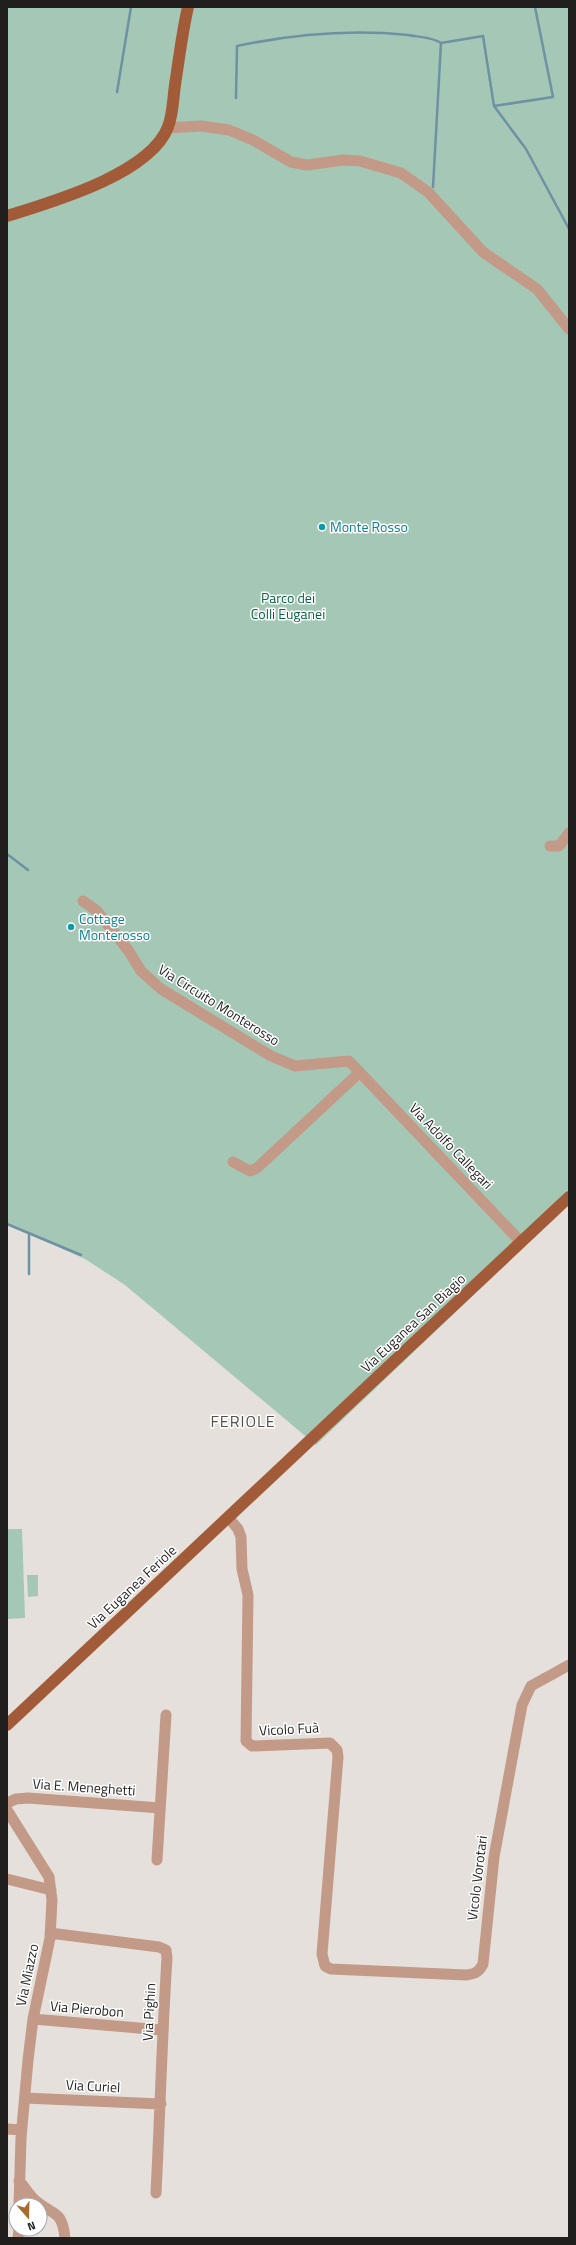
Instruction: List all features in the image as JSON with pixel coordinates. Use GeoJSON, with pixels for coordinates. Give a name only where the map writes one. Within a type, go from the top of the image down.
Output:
{"type":"FeatureCollection","features":[{"type":"Feature","properties":{"kind":"main road"},"geometry":{"type":"LineString","coordinates":[[7,216],[57,199],[130,167],[150,153],[168,128],[188,7]]}},
{"type":"Feature","properties":{"kind":"main road","name":"Via Euganea San Biagio"},"geometry":{"type":"LineString","coordinates":[[278,1471],[569,1197]]}},
{"type":"Feature","properties":{"kind":"main road","name":"Via Euganea Feriole"},"geometry":{"type":"LineString","coordinates":[[7,1725],[278,1471]]}},
{"type":"Feature","properties":{"kind":"street"},"geometry":{"type":"LineString","coordinates":[[168,128],[201,126],[229,130],[253,140],[291,162],[307,165],[343,160],[360,161],[401,173],[428,192],[483,252],[537,289],[569,328]]}},
{"type":"Feature","properties":{"kind":"street"},"geometry":{"type":"LineString","coordinates":[[550,846],[559,846],[569,833]]}},
{"type":"Feature","properties":{"kind":"street","name":"Via Circuito Monterosso"},"geometry":{"type":"LineString","coordinates":[[83,901],[97,911],[124,944],[141,971],[161,989],[271,1056],[294,1066],[349,1061]]}},
{"type":"Feature","properties":{"kind":"street","name":"Via Adolfo Callegari"},"geometry":{"type":"LineString","coordinates":[[349,1061],[521,1242]]}},
{"type":"Feature","properties":{"kind":"street"},"geometry":{"type":"LineString","coordinates":[[233,1162],[250,1170],[257,1168],[360,1072]]}},
{"type":"Feature","properties":{"kind":"street","name":"Vicolo Fuà"},"geometry":{"type":"LineString","coordinates":[[228,1517],[238,1529],[241,1537],[242,1569],[248,1595],[246,1741],[252,1746],[330,1743],[337,1750],[338,1757],[322,1954],[325,1966],[331,1969]]}},
{"type":"Feature","properties":{"kind":"street","name":"Vicolo Vorotari"},"geometry":{"type":"LineString","coordinates":[[331,1969],[466,1975],[474,1974],[480,1970],[483,1964],[495,1850],[522,1705],[531,1686],[569,1665]]}},
{"type":"Feature","properties":{"kind":"street"},"geometry":{"type":"LineString","coordinates":[[157,1860],[166,1715]]}},
{"type":"Feature","properties":{"kind":"street","name":"Via E. Meneghetti"},"geometry":{"type":"LineString","coordinates":[[7,1803],[16,1799],[28,1798],[160,1808]]}},
{"type":"Feature","properties":{"kind":"street","name":"Via Miazzo"},"geometry":{"type":"LineString","coordinates":[[7,1810],[49,1877],[51,1890],[50,1933],[33,2019],[22,2130],[19,2197]]}},
{"type":"Feature","properties":{"kind":"street"},"geometry":{"type":"LineString","coordinates":[[7,1880],[51,1890]]}},
{"type":"Feature","properties":{"kind":"street","name":"Via Pighin"},"geometry":{"type":"LineString","coordinates":[[50,1933],[159,1947],[166,1950],[168,1958],[162,2030],[156,2193]]}},
{"type":"Feature","properties":{"kind":"street","name":"Via Pierobon"},"geometry":{"type":"LineString","coordinates":[[33,2019],[162,2030]]}},
{"type":"Feature","properties":{"kind":"street","name":"Via Curiel"},"geometry":{"type":"LineString","coordinates":[[25,2098],[160,2104]]}},
{"type":"Feature","properties":{"kind":"street"},"geometry":{"type":"LineString","coordinates":[[7,2129],[22,2130]]}},
{"type":"Feature","properties":{"kind":"street"},"geometry":{"type":"LineString","coordinates":[[19,2181],[32,2197]]}},
{"type":"Feature","properties":{"kind":"street"},"geometry":{"type":"LineString","coordinates":[[48,2207],[61,2218],[65,2238]]}},
{"type":"Feature","properties":{"kind":"green space","name":"Parco dei Colli Euganei"},"geometry":{"type":"Polygon","coordinates":[[[7,7],[569,7],[569,1204],[316,1445],[125,1285],[85,1259],[7,1224],[7,7]]]}},
{"type":"Feature","properties":{"kind":"green space"},"geometry":{"type":"Polygon","coordinates":[[[7,1529],[22,1529],[25,1618],[7,1619],[7,1529]]]}},
{"type":"Feature","properties":{"kind":"green space"},"geometry":{"type":"Polygon","coordinates":[[[27,1575],[38,1575],[38,1596],[28,1597],[27,1575]]]}},
{"type":"Feature","properties":{"kind":"waterway"},"geometry":{"type":"LineString","coordinates":[[117,92],[131,7]]}},
{"type":"Feature","properties":{"kind":"waterway"},"geometry":{"type":"LineString","coordinates":[[494,106],[553,97],[535,7]]}},
{"type":"Feature","properties":{"kind":"waterway"},"geometry":{"type":"LineString","coordinates":[[236,98],[237,46],[280,38],[365,32],[430,38],[441,43],[483,36],[494,106],[526,149],[569,229]]}},
{"type":"Feature","properties":{"kind":"waterway"},"geometry":{"type":"LineString","coordinates":[[433,187],[441,43]]}},
{"type":"Feature","properties":{"kind":"waterway"},"geometry":{"type":"LineString","coordinates":[[7,854],[28,870]]}},
{"type":"Feature","properties":{"kind":"waterway"},"geometry":{"type":"LineString","coordinates":[[7,1224],[81,1255]]}},
{"type":"Feature","properties":{"kind":"waterway"},"geometry":{"type":"LineString","coordinates":[[29,1234],[29,1274]]}},
{"type":"Feature","properties":{"kind":"place","name":"Monte Rosso"},"geometry":{"type":"Point","coordinates":[322,527]}},
{"type":"Feature","properties":{"kind":"place","name":"Cottage Monterosso"},"geometry":{"type":"Point","coordinates":[71,927]}},
{"type":"Feature","properties":{"kind":"district","name":"FERIOLE"},"geometry":{"type":"Point","coordinates":[243,1421]}}]}
